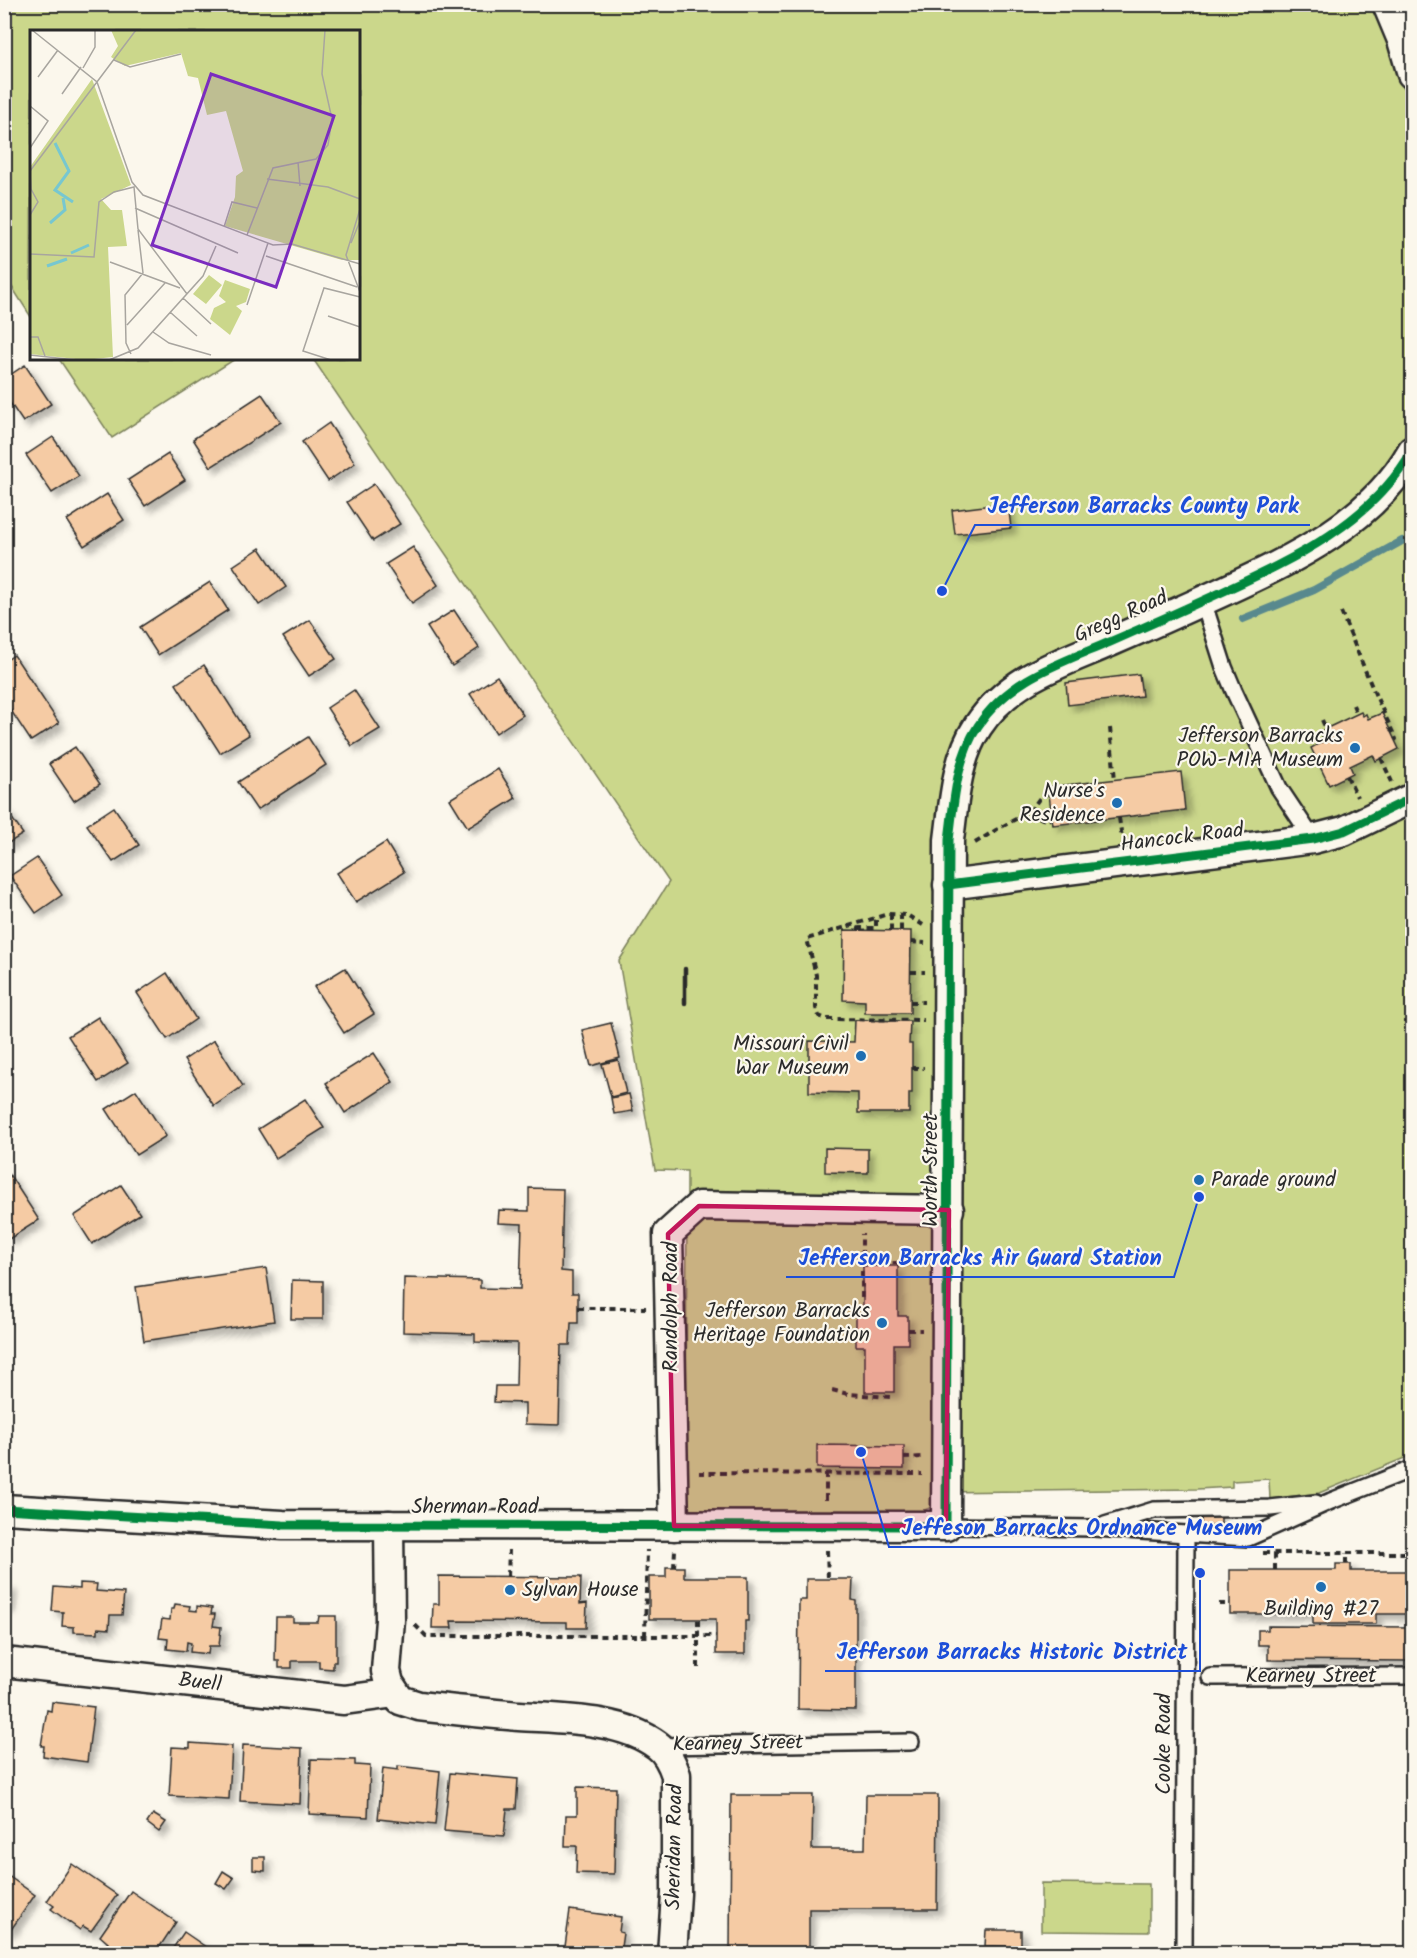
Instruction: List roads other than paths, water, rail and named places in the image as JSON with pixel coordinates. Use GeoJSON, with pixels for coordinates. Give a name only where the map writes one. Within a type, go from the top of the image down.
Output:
{"type":"FeatureCollection","features":[{"type":"Feature","properties":{"kind":"street"},"geometry":{"type":"LineString","coordinates":[[1387,4],[1413,74]]}},
{"type":"Feature","properties":{"kind":"street","name":"Gregg Road"},"geometry":{"type":"LineString","coordinates":[[948,874],[949,840],[957,780],[977,728],[994,705],[1016,686],[1046,669],[1203,601],[1320,542],[1374,500],[1413,451]]}},
{"type":"Feature","properties":{"kind":"street","name":"Hancock Road"},"geometry":{"type":"LineString","coordinates":[[948,874],[1313,839],[1344,831],[1413,798]]}},
{"type":"Feature","properties":{"kind":"street","name":"Worth Street"},"geometry":{"type":"LineString","coordinates":[[946,1526],[949,1210],[948,874]]}},
{"type":"Feature","properties":{"kind":"street","name":"Randolph Road"},"geometry":{"type":"LineString","coordinates":[[661,1526],[673,1472],[668,1234],[699,1206],[949,1210]]}},
{"type":"Feature","properties":{"kind":"street","name":"Sherman Road"},"geometry":{"type":"LineString","coordinates":[[4,1509],[283,1525],[946,1526]]}},
{"type":"Feature","properties":{"kind":"street"},"geometry":{"type":"LineString","coordinates":[[389,1525],[390,1620],[386,1671],[395,1693]]}},
{"type":"Feature","properties":{"kind":"street","name":"Buell"},"geometry":{"type":"LineString","coordinates":[[4,1662],[344,1700],[395,1693]]}},
{"type":"Feature","properties":{"kind":"street","name":"Kearney Street"},"geometry":{"type":"LineString","coordinates":[[395,1693],[400,1700],[419,1706],[619,1727],[642,1736],[658,1746]]}},
{"type":"Feature","properties":{"kind":"street","name":"Sheridan Road"},"geometry":{"type":"LineString","coordinates":[[658,1746],[670,1758],[676,1775],[676,1894],[672,1953]]}},
{"type":"Feature","properties":{"kind":"lane"},"geometry":{"type":"LineString","coordinates":[[1203,601],[1234,692],[1280,788],[1313,839]]}},
{"type":"Feature","properties":{"kind":"lane"},"geometry":{"type":"LineString","coordinates":[[1094,1528],[1248,1538],[1330,1501],[1413,1469]]}},
{"type":"Feature","properties":{"kind":"lane"},"geometry":{"type":"LineString","coordinates":[[1094,1528],[1154,1510],[1270,1508],[1330,1501]]}},
{"type":"Feature","properties":{"kind":"lane","name":"Sherman Road"},"geometry":{"type":"LineString","coordinates":[[946,1526],[1094,1528]]}},
{"type":"Feature","properties":{"kind":"lane","name":"Cooke Road"},"geometry":{"type":"LineString","coordinates":[[1184,1953],[1186,1534]]}},
{"type":"Feature","properties":{"kind":"lane","name":"Kearney Street"},"geometry":{"type":"LineString","coordinates":[[1210,1677],[1413,1676]]}},
{"type":"Feature","properties":{"kind":"lane","name":"Kearney Street"},"geometry":{"type":"LineString","coordinates":[[658,1746],[911,1742]]}},
{"type":"Feature","properties":{"kind":"waterway"},"geometry":{"type":"LineString","coordinates":[[1243,619],[1314,590],[1402,541]]}},
{"type":"Feature","properties":{"kind":"railway"},"geometry":{"type":"LineString","coordinates":[[685,969],[685,1003]]}},
{"type":"Feature","properties":{"kind":"place","name":"Jefferson Barracks County Park"},"geometry":{"type":"Point","coordinates":[942,591]}},
{"type":"Feature","properties":{"kind":"place","name":"Jefferson Barracks POW-MIA Museum"},"geometry":{"type":"Point","coordinates":[1355,748]}},
{"type":"Feature","properties":{"kind":"place","name":"Nurse's Residence"},"geometry":{"type":"Point","coordinates":[1117,803]}},
{"type":"Feature","properties":{"kind":"place","name":"Missouri Civil War Museum"},"geometry":{"type":"Point","coordinates":[861,1056]}},
{"type":"Feature","properties":{"kind":"place","name":"Parade ground"},"geometry":{"type":"Point","coordinates":[1199,1180]}},
{"type":"Feature","properties":{"kind":"place","name":"Jefferson Barracks Air Guard Station"},"geometry":{"type":"Point","coordinates":[1199,1197]}},
{"type":"Feature","properties":{"kind":"place","name":"Jefferson Barracks Heritage Foundation"},"geometry":{"type":"Point","coordinates":[882,1323]}},
{"type":"Feature","properties":{"kind":"place","name":"Jeffeson Barracks Ordnance Museum"},"geometry":{"type":"Point","coordinates":[861,1452]}},
{"type":"Feature","properties":{"kind":"place","name":"Jefferson Barracks Historic District"},"geometry":{"type":"Point","coordinates":[1200,1573]}},
{"type":"Feature","properties":{"kind":"place","name":"Building #27"},"geometry":{"type":"Point","coordinates":[1321,1587]}},
{"type":"Feature","properties":{"kind":"place","name":"Sylvan House"},"geometry":{"type":"Point","coordinates":[510,1590]}}]}
